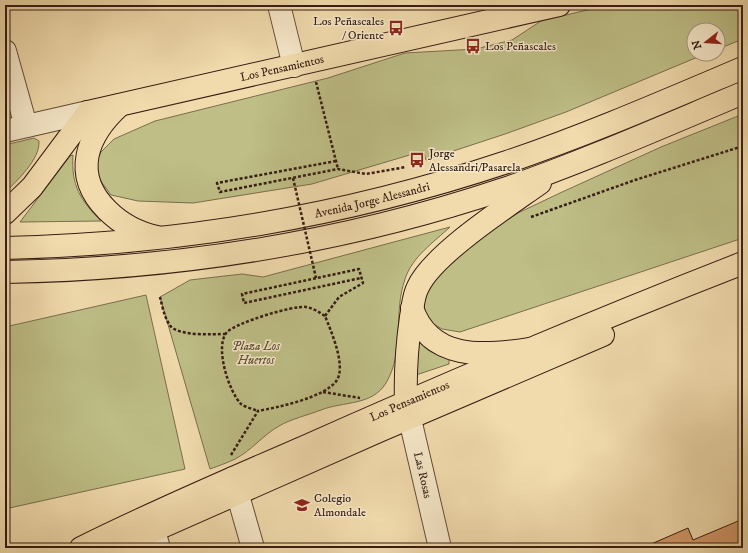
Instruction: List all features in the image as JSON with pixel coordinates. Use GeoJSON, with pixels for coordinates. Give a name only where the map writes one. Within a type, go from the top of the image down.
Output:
{"type":"FeatureCollection","features":[{"type":"Feature","properties":{"kind":"main road","name":"Los Pensamientos"},"geometry":{"type":"LineString","coordinates":[[88,112],[559,5]]}},
{"type":"Feature","properties":{"kind":"main road","name":"Avenida Jorge Alessandri"},"geometry":{"type":"LineString","coordinates":[[5,248],[84,246],[164,239],[301,218],[442,182],[558,144],[743,68]]}},
{"type":"Feature","properties":{"kind":"main road","name":"Avenida Jorge Alessandri"},"geometry":{"type":"LineString","coordinates":[[5,272],[132,266],[192,260],[282,246],[385,223],[503,189],[562,168],[743,93]]}},
{"type":"Feature","properties":{"kind":"main road"},"geometry":{"type":"LineString","coordinates":[[120,105],[101,125],[89,149],[86,161],[86,173],[89,185],[103,205],[123,223],[150,236],[164,239]]}},
{"type":"Feature","properties":{"kind":"main road"},"geometry":{"type":"LineString","coordinates":[[5,213],[32,188],[88,112]]}},
{"type":"Feature","properties":{"kind":"main road"},"geometry":{"type":"LineString","coordinates":[[407,410],[407,345],[412,308],[418,287],[425,274],[435,263],[498,213],[562,168]]}},
{"type":"Feature","properties":{"kind":"main road","name":"Los Pensamientos"},"geometry":{"type":"LineString","coordinates":[[407,410],[529,349],[743,263]]}},
{"type":"Feature","properties":{"kind":"main road","name":"Los Pensamientos"},"geometry":{"type":"LineString","coordinates":[[81,548],[147,516],[235,486],[407,410],[743,277]]}},
{"type":"Feature","properties":{"kind":"main road"},"geometry":{"type":"LineString","coordinates":[[412,308],[416,320],[427,334],[446,347],[472,353],[507,352],[529,349]]}},
{"type":"Feature","properties":{"kind":"main road","name":"Los Pensamientos"},"geometry":{"type":"LineString","coordinates":[[114,548],[157,539],[235,486]]}},
{"type":"Feature","properties":{"kind":"street"},"geometry":{"type":"LineString","coordinates":[[279,5],[303,64]]}},
{"type":"Feature","properties":{"kind":"street"},"geometry":{"type":"LineString","coordinates":[[5,51],[26,126]]}},
{"type":"Feature","properties":{"kind":"street","name":"Los Pensamientos"},"geometry":{"type":"LineString","coordinates":[[5,131],[88,112]]}},
{"type":"Feature","properties":{"kind":"street","name":"Las Rosas"},"geometry":{"type":"LineString","coordinates":[[407,410],[440,548]]}},
{"type":"Feature","properties":{"kind":"street"},"geometry":{"type":"LineString","coordinates":[[235,486],[253,548]]}},
{"type":"Feature","properties":{"kind":"path"},"geometry":{"type":"LineString","coordinates":[[303,64],[338,169]]}},
{"type":"Feature","properties":{"kind":"path"},"geometry":{"type":"LineString","coordinates":[[525,220],[635,180],[743,146]]}},
{"type":"Feature","properties":{"kind":"path"},"geometry":{"type":"LineString","coordinates":[[336,161],[217,183],[220,192],[338,169],[366,174],[411,166]]}},
{"type":"Feature","properties":{"kind":"path"},"geometry":{"type":"LineString","coordinates":[[293,178],[316,278]]}},
{"type":"Feature","properties":{"kind":"path"},"geometry":{"type":"LineString","coordinates":[[325,316],[339,297],[363,282],[359,269],[242,294],[244,303],[361,278]]}},
{"type":"Feature","properties":{"kind":"path"},"geometry":{"type":"LineString","coordinates":[[160,297],[169,325],[176,331],[188,333],[226,334]]}},
{"type":"Feature","properties":{"kind":"path"},"geometry":{"type":"LineString","coordinates":[[305,307],[316,310],[325,316],[340,363],[337,380],[323,392],[290,404],[258,411],[242,405],[234,395],[225,367],[222,350],[223,341],[226,334],[240,324],[273,314],[305,307]]}},
{"type":"Feature","properties":{"kind":"path"},"geometry":{"type":"LineString","coordinates":[[235,486],[231,454],[243,438],[258,411]]}},
{"type":"Feature","properties":{"kind":"green space"},"geometry":{"type":"Polygon","coordinates":[[[608,5],[743,5],[743,39],[726,46],[726,22],[686,22],[686,62],[566,112],[426,160],[423,151],[312,184],[193,203],[138,201],[111,195],[96,172],[97,161],[101,152],[114,139],[155,121],[328,78],[405,53],[476,49],[512,40],[541,21],[608,5]]]}},
{"type":"Feature","properties":{"kind":"green space"},"geometry":{"type":"Polygon","coordinates":[[[743,114],[743,238],[460,332],[442,329],[426,317],[423,298],[427,285],[482,236],[518,213],[560,193],[661,147],[743,114]]]}},
{"type":"Feature","properties":{"kind":"green space"},"geometry":{"type":"Polygon","coordinates":[[[34,138],[39,141],[36,155],[27,169],[5,193],[5,145],[34,138]]]}},
{"type":"Feature","properties":{"kind":"green space"},"geometry":{"type":"Polygon","coordinates":[[[73,155],[75,184],[82,199],[101,221],[20,222],[70,156],[73,155]]]}},
{"type":"Feature","properties":{"kind":"green space","name":"Plaza Los Huertos"},"geometry":{"type":"Polygon","coordinates":[[[450,227],[424,250],[408,271],[402,292],[397,345],[392,371],[386,383],[380,390],[373,396],[357,402],[330,407],[294,419],[273,430],[241,456],[210,469],[160,297],[190,280],[242,274],[263,277],[450,227]]]}},
{"type":"Feature","properties":{"kind":"green space"},"geometry":{"type":"Polygon","coordinates":[[[146,295],[185,469],[5,509],[5,327],[146,295]]]}},
{"type":"Feature","properties":{"kind":"green space"},"geometry":{"type":"Polygon","coordinates":[[[413,332],[419,342],[426,349],[435,354],[447,356],[449,359],[449,364],[416,375],[413,332]]]}},
{"type":"Feature","properties":{"kind":"building"},"geometry":{"type":"Polygon","coordinates":[[[743,519],[743,548],[642,548],[688,528],[693,540],[743,519]]]}},
{"type":"Feature","properties":{"kind":"place","name":"Los Peñascales / Oriente"},"geometry":{"type":"Point","coordinates":[396,28]}},
{"type":"Feature","properties":{"kind":"place","name":"Los Peñascales"},"geometry":{"type":"Point","coordinates":[473,46]}},
{"type":"Feature","properties":{"kind":"place","name":"Jorge Alessandri/Pasarela"},"geometry":{"type":"Point","coordinates":[417,160]}},
{"type":"Feature","properties":{"kind":"place","name":"Colegio Almondale"},"geometry":{"type":"Point","coordinates":[302,505]}}]}
